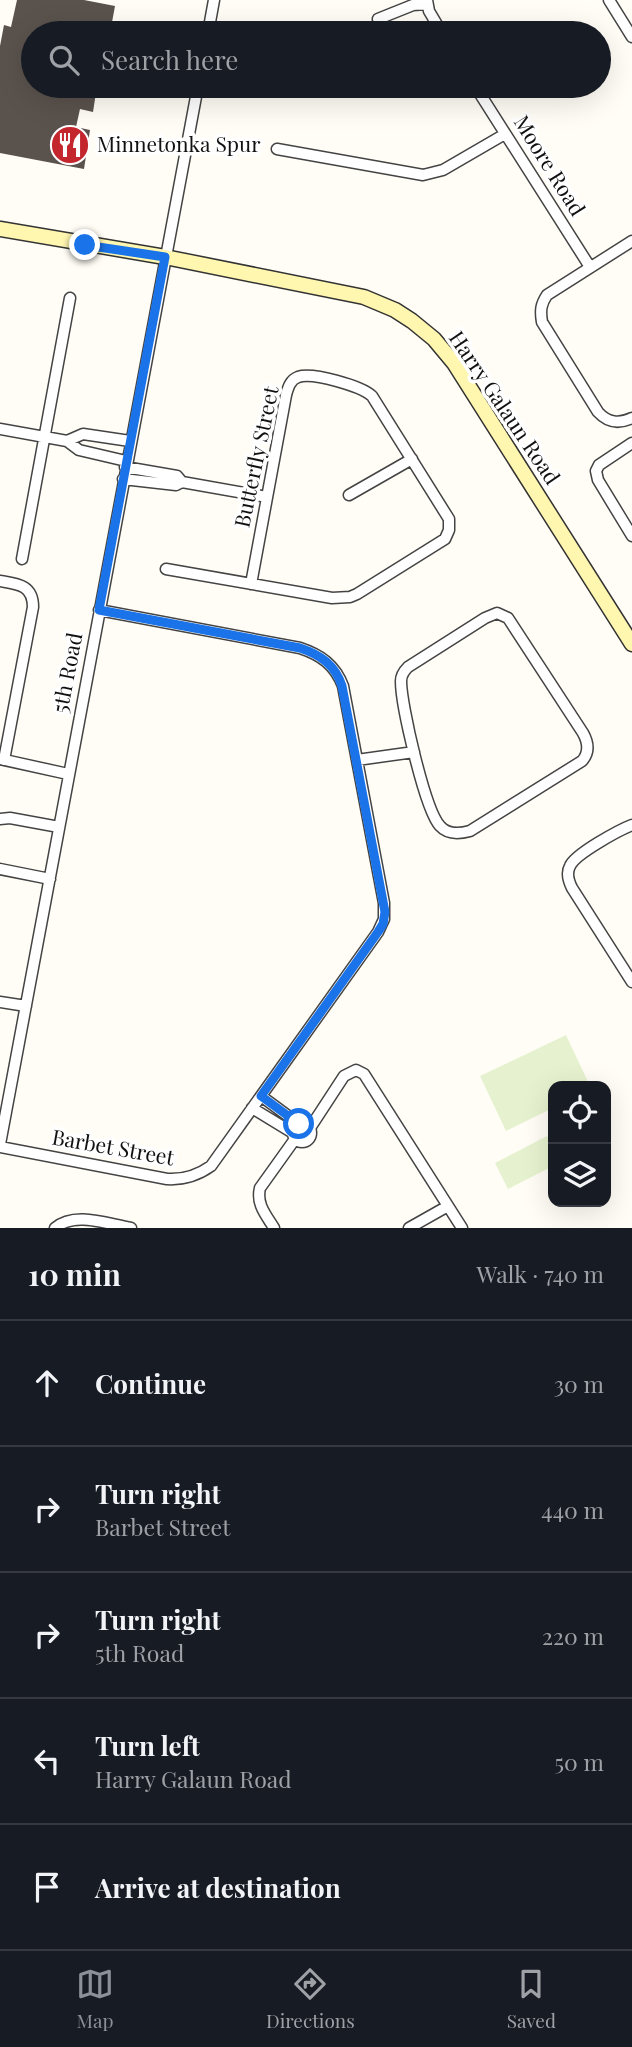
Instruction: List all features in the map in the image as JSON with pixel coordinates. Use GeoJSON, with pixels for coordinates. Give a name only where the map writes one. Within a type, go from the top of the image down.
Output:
{"type":"FeatureCollection","features":[{"type":"Feature","properties":{"kind":"main road","name":"Harry Galaun Road"},"geometry":{"type":"LineString","coordinates":[[0,231],[165,257],[364,297],[395,310],[425,332],[454,363],[632,645]]}},
{"type":"Feature","properties":{"kind":"street"},"geometry":{"type":"LineString","coordinates":[[210,21],[214,0]]}},
{"type":"Feature","properties":{"kind":"street"},"geometry":{"type":"LineString","coordinates":[[609,0],[632,37]]}},
{"type":"Feature","properties":{"kind":"street"},"geometry":{"type":"LineString","coordinates":[[378,19],[427,2],[434,21]]}},
{"type":"Feature","properties":{"kind":"street","name":"5th Road"},"geometry":{"type":"LineString","coordinates":[[0,1145],[196,98]]}},
{"type":"Feature","properties":{"kind":"street","name":"Moore Road"},"geometry":{"type":"LineString","coordinates":[[482,98],[590,267]]}},
{"type":"Feature","properties":{"kind":"street"},"geometry":{"type":"LineString","coordinates":[[277,149],[423,175],[443,170],[505,134]]}},
{"type":"Feature","properties":{"kind":"street"},"geometry":{"type":"LineString","coordinates":[[631,418],[615,422],[602,416],[542,321],[541,306],[547,295],[632,241]]}},
{"type":"Feature","properties":{"kind":"street"},"geometry":{"type":"LineString","coordinates":[[22,559],[69,298]]}},
{"type":"Feature","properties":{"kind":"street","name":"Butterfly Street"},"geometry":{"type":"LineString","coordinates":[[166,569],[251,584],[332,598],[350,597],[445,539],[449,530],[449,519],[372,396],[366,391],[352,385],[298,377],[290,383],[251,584]]}},
{"type":"Feature","properties":{"kind":"street"},"geometry":{"type":"LineString","coordinates":[[0,429],[67,441],[79,450],[177,476],[182,482]]}},
{"type":"Feature","properties":{"kind":"street"},"geometry":{"type":"LineString","coordinates":[[67,441],[83,434],[130,441]]}},
{"type":"Feature","properties":{"kind":"street"},"geometry":{"type":"LineString","coordinates":[[632,443],[600,465],[596,471],[598,480],[632,536]]}},
{"type":"Feature","properties":{"kind":"street"},"geometry":{"type":"LineString","coordinates":[[349,495],[412,459]]}},
{"type":"Feature","properties":{"kind":"street"},"geometry":{"type":"LineString","coordinates":[[123,479],[176,485],[182,482],[267,498]]}},
{"type":"Feature","properties":{"kind":"street"},"geometry":{"type":"LineString","coordinates":[[0,581],[25,586],[31,593],[33,607],[2,760],[68,774]]}},
{"type":"Feature","properties":{"kind":"street","name":"Barbet Street"},"geometry":{"type":"LineString","coordinates":[[0,1145],[157,1177],[184,1179],[199,1174],[211,1166],[378,932],[384,919],[384,902],[357,760],[342,686],[335,670],[321,657],[300,648],[99,610]]}},
{"type":"Feature","properties":{"kind":"street"},"geometry":{"type":"LineString","coordinates":[[497,613],[508,618],[583,733],[588,746],[582,761],[470,831],[457,834],[443,829],[433,816],[414,752],[401,683],[405,670],[497,613]]}},
{"type":"Feature","properties":{"kind":"street"},"geometry":{"type":"LineString","coordinates":[[357,760],[414,752]]}},
{"type":"Feature","properties":{"kind":"street"},"geometry":{"type":"LineString","coordinates":[[0,819],[10,818],[60,827]]}},
{"type":"Feature","properties":{"kind":"street"},"geometry":{"type":"LineString","coordinates":[[632,825],[580,856],[569,866],[568,873],[572,888],[632,982]]}},
{"type":"Feature","properties":{"kind":"street"},"geometry":{"type":"LineString","coordinates":[[0,869],[50,879]]}},
{"type":"Feature","properties":{"kind":"street"},"geometry":{"type":"LineString","coordinates":[[0,1002],[26,1006]]}},
{"type":"Feature","properties":{"kind":"street"},"geometry":{"type":"LineString","coordinates":[[274,1228],[261,1206],[260,1188],[299,1131],[351,1071],[359,1071],[369,1079],[462,1228]]}},
{"type":"Feature","properties":{"kind":"street"},"geometry":{"type":"LineString","coordinates":[[261,1096],[299,1131]]}},
{"type":"Feature","properties":{"kind":"street"},"geometry":{"type":"LineString","coordinates":[[252,1108],[299,1131]]}},
{"type":"Feature","properties":{"kind":"street"},"geometry":{"type":"LineString","coordinates":[[409,1228],[448,1206]]}},
{"type":"Feature","properties":{"kind":"street"},"geometry":{"type":"LineString","coordinates":[[55,1228],[62,1222],[79,1219],[131,1228]]}},
{"type":"Feature","properties":{"kind":"green space"},"geometry":{"type":"Polygon","coordinates":[[[566,1035],[588,1081],[548,1081],[548,1110],[506,1131],[480,1076],[566,1035]]]}},
{"type":"Feature","properties":{"kind":"green space"},"geometry":{"type":"Polygon","coordinates":[[[547,1136],[548,1138],[548,1169],[508,1189],[495,1163],[547,1136]]]}},
{"type":"Feature","properties":{"kind":"building"},"geometry":{"type":"Polygon","coordinates":[[[17,0],[84,0],[115,6],[112,21],[21,21],[21,98],[95,98],[93,112],[80,109],[76,127],[90,130],[84,169],[0,153],[0,46],[4,25],[11,27],[17,0]]]}},
{"type":"Feature","properties":{"kind":"place","name":"Minnetonka Spur"},"geometry":{"type":"Point","coordinates":[70,145]}},
{"type":"Feature","properties":{"kind":"route"},"geometry":{"type":"LineString","coordinates":[[85,245],[165,257],[99,610],[300,648],[329,663],[342,686],[385,912],[378,932],[261,1096],[299,1124]]}}]}
